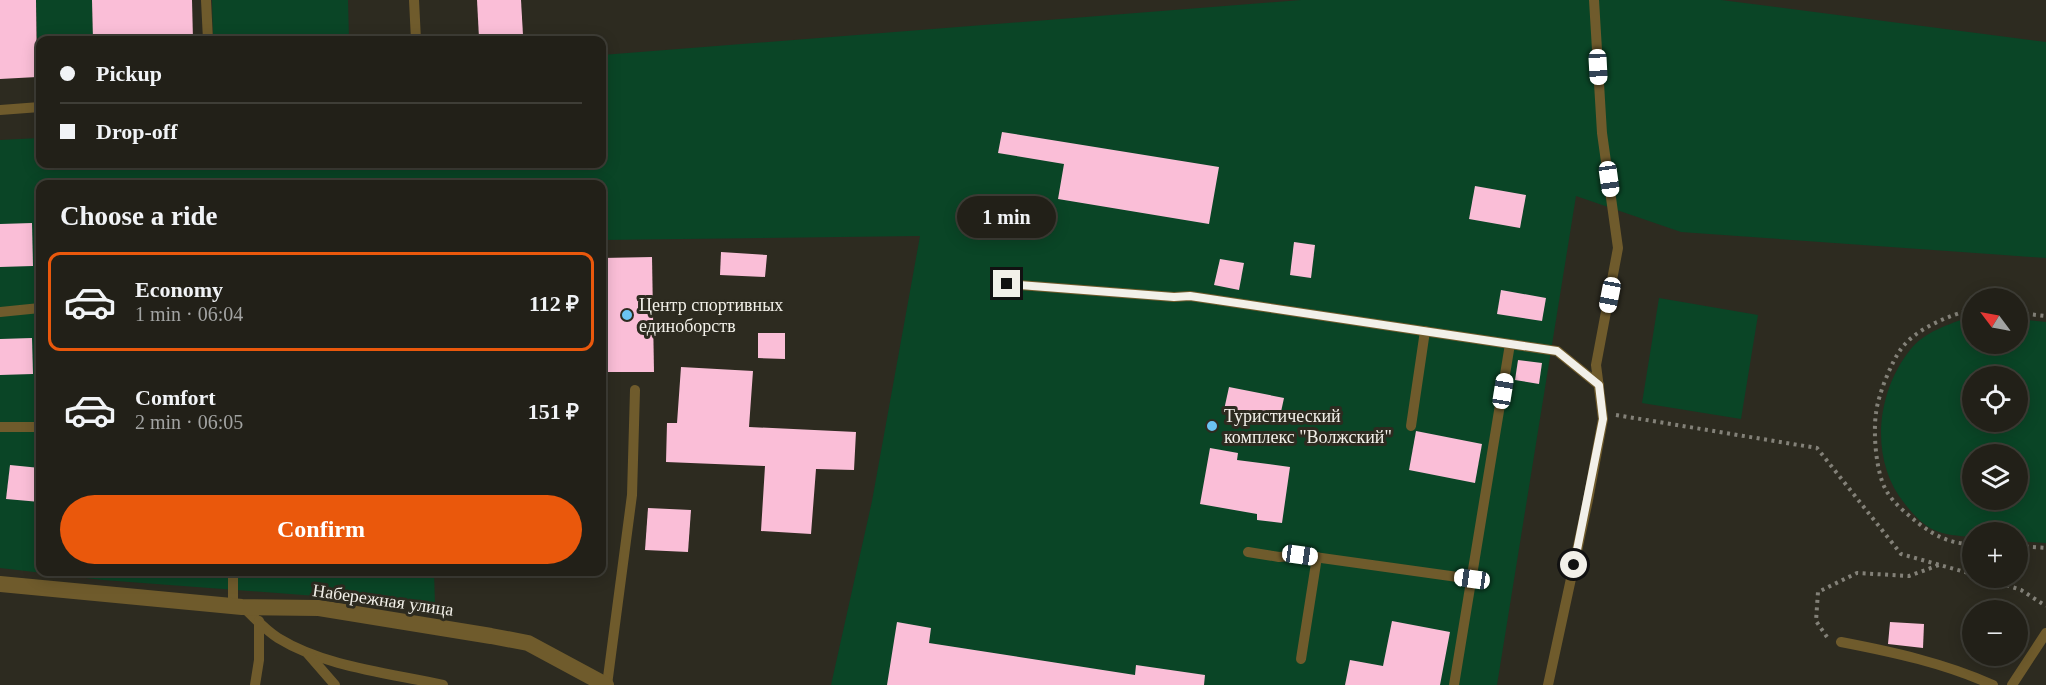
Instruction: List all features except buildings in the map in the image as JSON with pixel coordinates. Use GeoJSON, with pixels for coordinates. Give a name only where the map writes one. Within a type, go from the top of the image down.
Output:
{"type":"FeatureCollection","features":[{"type":"Feature","properties":{"kind":"street","name":"Набережная улица"},"geometry":{"type":"LineString","coordinates":[[0,584],[238,606],[319,608],[528,643],[606,685]]}},
{"type":"Feature","properties":{"kind":"lane"},"geometry":{"type":"LineString","coordinates":[[206,0],[208,36]]}},
{"type":"Feature","properties":{"kind":"lane"},"geometry":{"type":"LineString","coordinates":[[414,0],[416,36]]}},
{"type":"Feature","properties":{"kind":"lane"},"geometry":{"type":"LineString","coordinates":[[1548,685],[1603,419],[1596,365],[1618,248],[1602,134],[1594,0]]}},
{"type":"Feature","properties":{"kind":"lane"},"geometry":{"type":"LineString","coordinates":[[0,110],[36,107]]}},
{"type":"Feature","properties":{"kind":"lane"},"geometry":{"type":"LineString","coordinates":[[1007,284],[1174,297],[1190,296],[1557,351],[1599,385]]}},
{"type":"Feature","properties":{"kind":"lane"},"geometry":{"type":"LineString","coordinates":[[0,312],[36,308]]}},
{"type":"Feature","properties":{"kind":"lane"},"geometry":{"type":"LineString","coordinates":[[1411,426],[1425,331]]}},
{"type":"Feature","properties":{"kind":"lane"},"geometry":{"type":"LineString","coordinates":[[1454,685],[1510,344]]}},
{"type":"Feature","properties":{"kind":"lane"},"geometry":{"type":"LineString","coordinates":[[606,685],[632,495],[635,390]]}},
{"type":"Feature","properties":{"kind":"lane"},"geometry":{"type":"LineString","coordinates":[[0,427],[36,428]]}},
{"type":"Feature","properties":{"kind":"lane"},"geometry":{"type":"LineString","coordinates":[[1248,552],[1279,557],[1300,555],[1317,557],[1472,579]]}},
{"type":"Feature","properties":{"kind":"lane"},"geometry":{"type":"LineString","coordinates":[[1300,659],[1317,557]]}},
{"type":"Feature","properties":{"kind":"lane"},"geometry":{"type":"LineString","coordinates":[[234,576],[238,606],[276,637],[307,653],[331,661],[443,685]]}},
{"type":"Feature","properties":{"kind":"lane"},"geometry":{"type":"LineString","coordinates":[[255,685],[259,660],[259,621]]}},
{"type":"Feature","properties":{"kind":"lane"},"geometry":{"type":"LineString","coordinates":[[2012,685],[2046,633]]}},
{"type":"Feature","properties":{"kind":"lane"},"geometry":{"type":"LineString","coordinates":[[1841,642],[1890,651],[1951,668],[1993,685]]}},
{"type":"Feature","properties":{"kind":"lane"},"geometry":{"type":"LineString","coordinates":[[307,653],[335,685]]}},
{"type":"Feature","properties":{"kind":"path"},"geometry":{"type":"LineString","coordinates":[[1962,312],[1926,327],[1901,348],[1886,380],[1876,413],[1879,470],[1886,490],[1906,513],[1932,534],[1956,544],[1962,544]]}},
{"type":"Feature","properties":{"kind":"path"},"geometry":{"type":"LineString","coordinates":[[2028,314],[2046,316]]}},
{"type":"Feature","properties":{"kind":"path"},"geometry":{"type":"LineString","coordinates":[[1602,413],[1817,448],[1901,554],[1962,571]]}},
{"type":"Feature","properties":{"kind":"path"},"geometry":{"type":"LineString","coordinates":[[2028,547],[2046,548]]}},
{"type":"Feature","properties":{"kind":"path"},"geometry":{"type":"LineString","coordinates":[[1841,642],[1827,638],[1816,621],[1818,592],[1857,573],[1909,576],[1940,565]]}},
{"type":"Feature","properties":{"kind":"path"},"geometry":{"type":"LineString","coordinates":[[2014,588],[2046,606]]}},
{"type":"Feature","properties":{"kind":"green space"},"geometry":{"type":"Polygon","coordinates":[[[36,0],[92,0],[93,36],[37,36],[36,0]]]}},
{"type":"Feature","properties":{"kind":"green space"},"geometry":{"type":"Polygon","coordinates":[[[212,0],[348,0],[349,36],[213,36],[212,0]]]}},
{"type":"Feature","properties":{"kind":"green space"},"geometry":{"type":"Polygon","coordinates":[[[1301,0],[1721,0],[2046,42],[2046,258],[1681,232],[1576,196],[1497,685],[831,685],[872,501],[920,236],[606,240],[606,180],[36,180],[36,572],[0,568],[0,140],[36,138],[36,168],[606,168],[606,55],[1301,0]]]}},
{"type":"Feature","properties":{"kind":"green space"},"geometry":{"type":"Polygon","coordinates":[[[1659,298],[1758,315],[1741,419],[1642,403],[1659,298]]]}},
{"type":"Feature","properties":{"kind":"green space"},"geometry":{"type":"Polygon","coordinates":[[[1962,320],[1962,354],[2028,354],[2028,320],[2046,322],[2046,543],[2028,542],[2028,522],[1962,522],[1962,536],[1932,529],[1917,518],[1893,487],[1882,447],[1881,427],[1884,406],[1890,386],[1910,350],[1922,338],[1937,329],[1962,320]]]}},
{"type":"Feature","properties":{"kind":"green space"},"geometry":{"type":"Polygon","coordinates":[[[69,576],[434,576],[435,605],[69,576]]]}},
{"type":"Feature","properties":{"kind":"place","name":"Центр спортивных единоборств"},"geometry":{"type":"Point","coordinates":[627,315]}},
{"type":"Feature","properties":{"kind":"place","name":"Туристический комплекс \"Волжский\""},"geometry":{"type":"Point","coordinates":[1212,426]}},
{"type":"Feature","properties":{"kind":"route"},"geometry":{"type":"LineString","coordinates":[[1007,284],[1174,297],[1190,296],[1557,351],[1599,385],[1603,419],[1574,565]]}}]}
